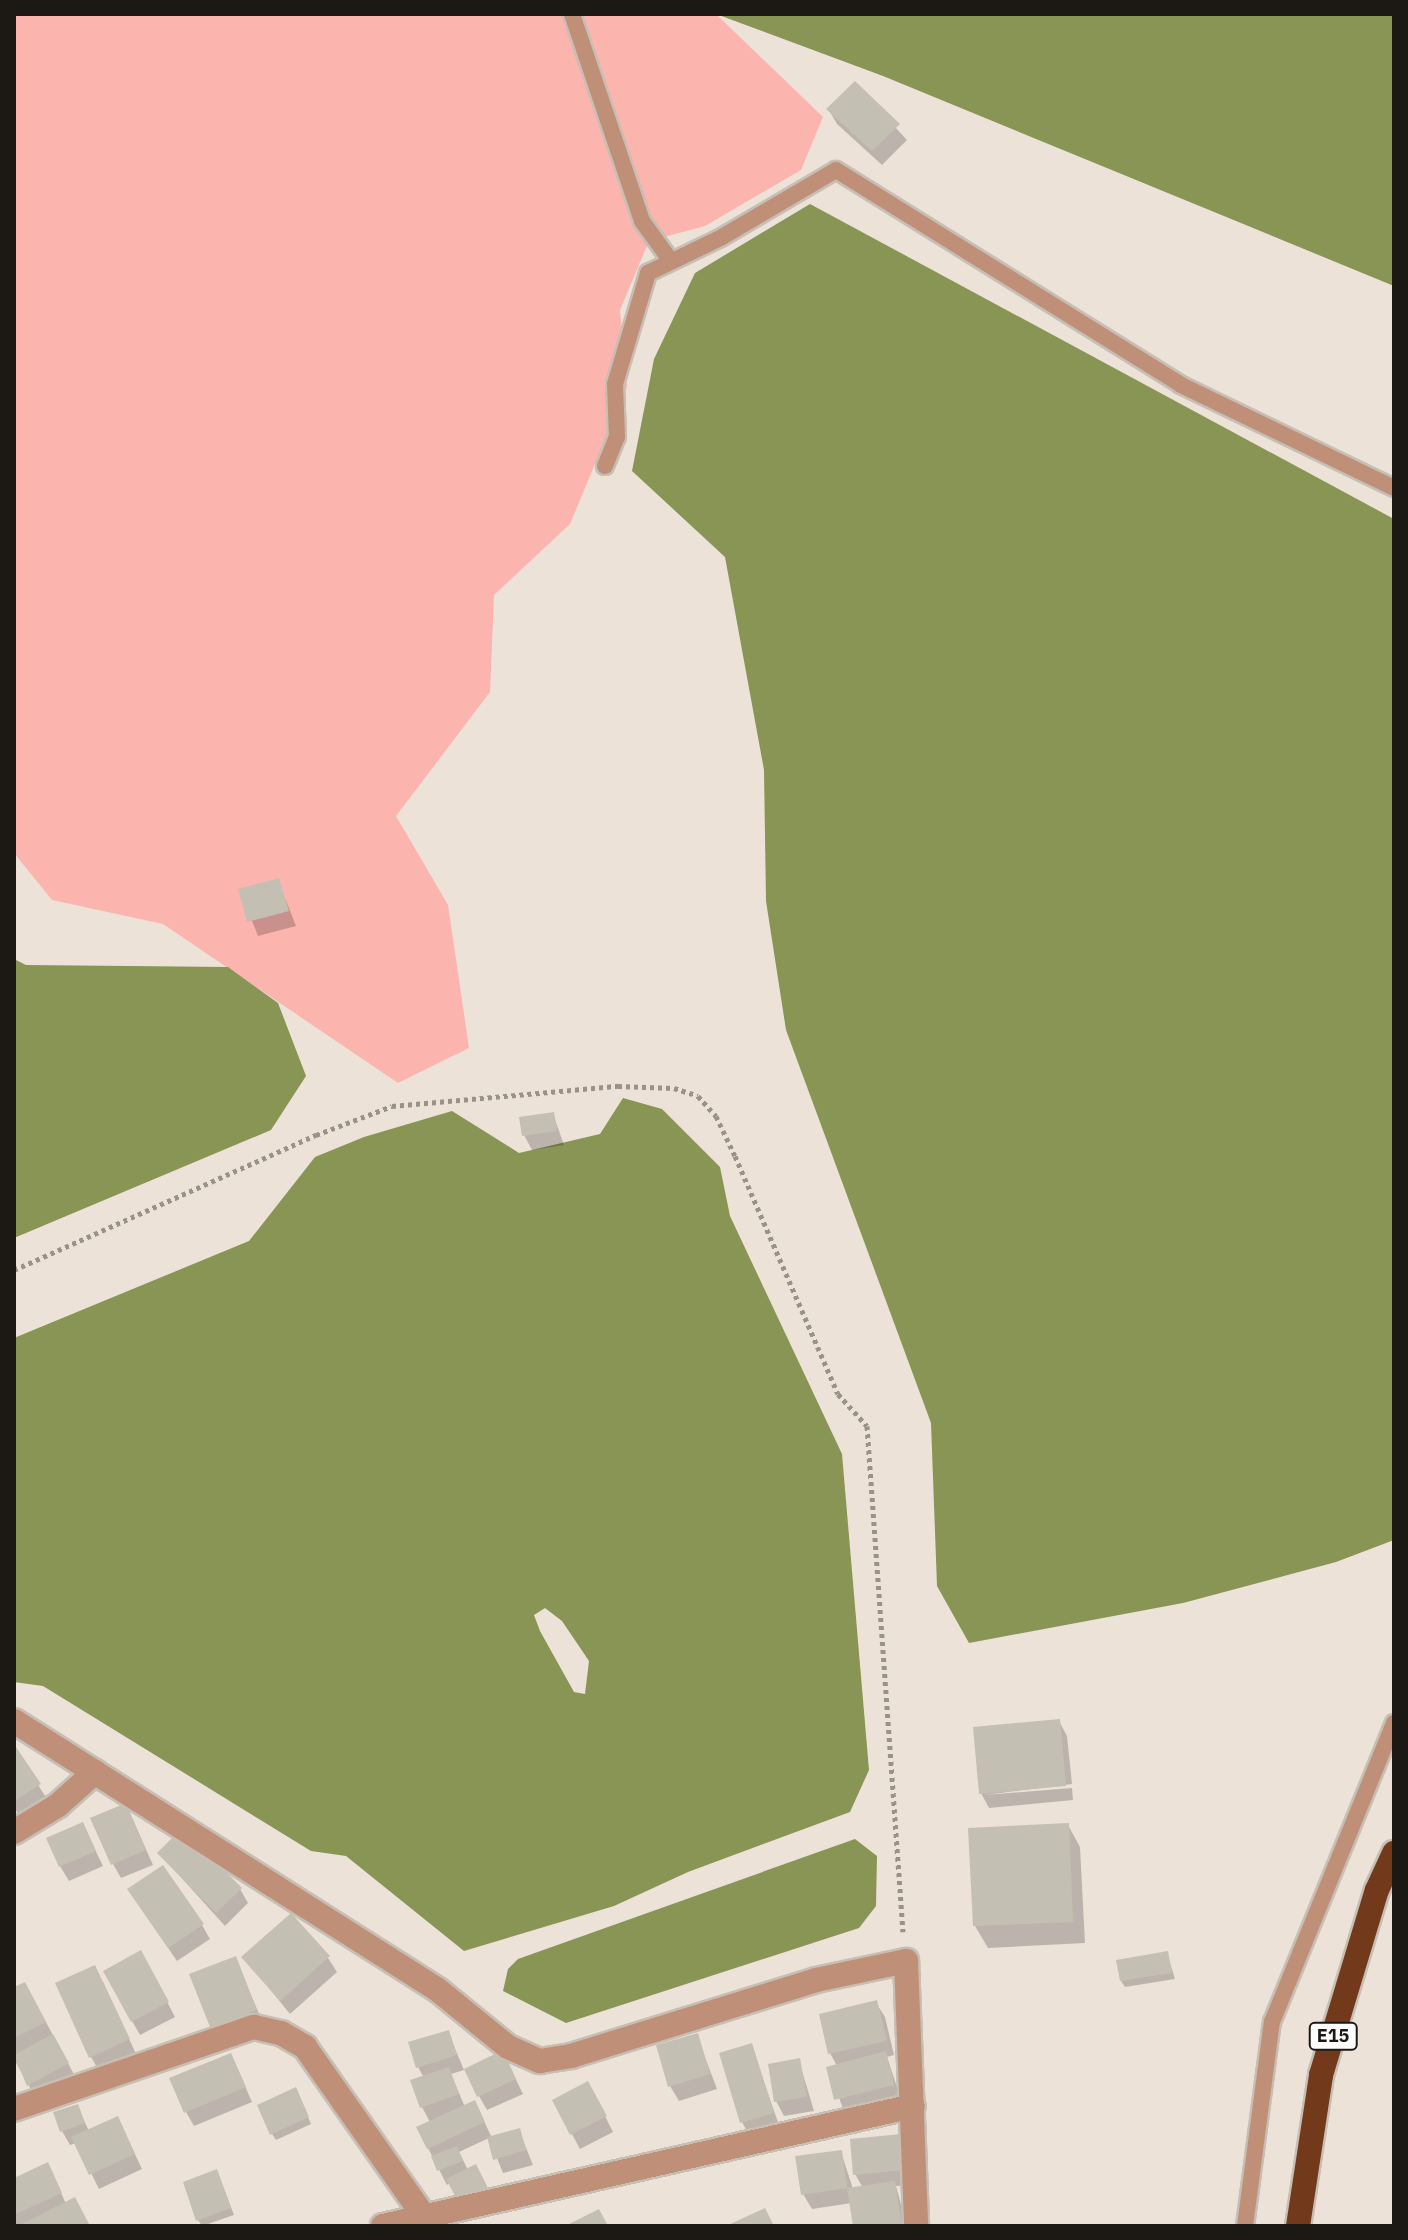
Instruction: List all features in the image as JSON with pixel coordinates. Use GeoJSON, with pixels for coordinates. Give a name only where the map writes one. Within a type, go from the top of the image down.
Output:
{"type":"FeatureCollection","features":[{"type":"Feature","properties":{"kind":"highway","name":"E15"},"geometry":{"type":"LineString","coordinates":[[1298,2226],[1321,2075],[1377,1890],[1394,1853]]}},
{"type":"Feature","properties":{"kind":"street"},"geometry":{"type":"LineString","coordinates":[[14,1721],[438,1990],[508,2047],[540,2061],[571,2056],[816,1980],[906,1961],[916,2226]]}},
{"type":"Feature","properties":{"kind":"street"},"geometry":{"type":"LineString","coordinates":[[14,1832],[57,1806],[95,1772]]}},
{"type":"Feature","properties":{"kind":"street"},"geometry":{"type":"LineString","coordinates":[[14,2109],[254,2027],[281,2033],[305,2047],[428,2221]]}},
{"type":"Feature","properties":{"kind":"street"},"geometry":{"type":"LineString","coordinates":[[383,2226],[428,2221],[913,2106]]}},
{"type":"Feature","properties":{"kind":"lane"},"geometry":{"type":"LineString","coordinates":[[572,14],[642,221],[671,261]]}},
{"type":"Feature","properties":{"kind":"lane"},"geometry":{"type":"LineString","coordinates":[[605,466],[617,437],[615,384],[628,327],[648,273],[836,170],[1181,385],[1394,488]]}},
{"type":"Feature","properties":{"kind":"lane"},"geometry":{"type":"LineString","coordinates":[[1245,2226],[1272,2022],[1394,1723]]}},
{"type":"Feature","properties":{"kind":"path"},"geometry":{"type":"LineString","coordinates":[[14,1270],[316,1135],[392,1106],[618,1086],[674,1088],[698,1096],[716,1116],[735,1156],[838,1394],[867,1426],[906,1961]]}},
{"type":"Feature","properties":{"kind":"shaded area"},"geometry":{"type":"Polygon","coordinates":[[[14,14],[716,14],[823,117],[801,170],[705,226],[649,241],[620,310],[627,387],[570,524],[494,595],[490,692],[396,816],[448,905],[469,1048],[398,1083],[163,924],[52,900],[14,853],[14,14]]]}},
{"type":"Feature","properties":{"kind":"shaded area"},"geometry":{"type":"Polygon","coordinates":[[[716,14],[1394,14],[1394,286],[883,76],[716,14]]]}},
{"type":"Feature","properties":{"kind":"shaded area"},"geometry":{"type":"Polygon","coordinates":[[[810,204],[1394,519],[1394,1540],[1336,1562],[1183,1603],[969,1643],[937,1586],[931,1423],[786,1030],[766,901],[764,770],[725,557],[632,471],[654,359],[695,273],[810,204]]]}},
{"type":"Feature","properties":{"kind":"shaded area"},"geometry":{"type":"Polygon","coordinates":[[[14,959],[26,965],[228,967],[278,1003],[306,1076],[271,1130],[14,1238],[14,959]]]}},
{"type":"Feature","properties":{"kind":"shaded area"},"geometry":{"type":"Polygon","coordinates":[[[623,1098],[662,1109],[720,1167],[730,1216],[842,1454],[869,1770],[850,1812],[688,1872],[614,1906],[464,1951],[346,1856],[311,1851],[43,1686],[14,1682],[14,1338],[249,1241],[315,1157],[364,1137],[452,1111],[519,1153],[600,1134],[623,1098]],[[545,1608],[534,1615],[574,1692],[585,1694],[589,1661],[562,1621],[545,1608]]]}},
{"type":"Feature","properties":{"kind":"shaded area"},"geometry":{"type":"Polygon","coordinates":[[[855,1839],[877,1856],[876,1906],[859,1928],[566,2023],[503,1991],[508,1969],[518,1959],[855,1839]]]}},
{"type":"Feature","properties":{"kind":"building"},"geometry":{"type":"Polygon","coordinates":[[[855,81],[900,124],[872,151],[826,109],[855,81]]]}},
{"type":"Feature","properties":{"kind":"building"},"geometry":{"type":"Polygon","coordinates":[[[279,878],[289,911],[247,922],[238,889],[279,878]]]}},
{"type":"Feature","properties":{"kind":"building"},"geometry":{"type":"Polygon","coordinates":[[[554,1112],[557,1131],[522,1136],[519,1117],[554,1112]]]}},
{"type":"Feature","properties":{"kind":"building"},"geometry":{"type":"Polygon","coordinates":[[[1060,1719],[1066,1786],[979,1794],[973,1727],[1060,1719]]]}},
{"type":"Feature","properties":{"kind":"building"},"geometry":{"type":"Polygon","coordinates":[[[14,1744],[41,1784],[14,1801],[14,1744]]]}},
{"type":"Feature","properties":{"kind":"building"},"geometry":{"type":"Polygon","coordinates":[[[126,1803],[146,1850],[111,1865],[90,1818],[126,1803]]]}},
{"type":"Feature","properties":{"kind":"building"},"geometry":{"type":"Polygon","coordinates":[[[83,1822],[96,1851],[59,1867],[46,1838],[83,1822]]]}},
{"type":"Feature","properties":{"kind":"building"},"geometry":{"type":"Polygon","coordinates":[[[1069,1823],[1073,1922],[973,1926],[968,1828],[1069,1823]]]}},
{"type":"Feature","properties":{"kind":"building"},"geometry":{"type":"Polygon","coordinates":[[[182,1828],[242,1888],[216,1913],[157,1853],[182,1828]]]}},
{"type":"Feature","properties":{"kind":"building"},"geometry":{"type":"Polygon","coordinates":[[[163,1865],[204,1924],[168,1948],[127,1889],[163,1865]]]}},
{"type":"Feature","properties":{"kind":"building"},"geometry":{"type":"Polygon","coordinates":[[[291,1913],[330,1956],[280,2001],[241,1957],[291,1913]]]}},
{"type":"Feature","properties":{"kind":"building"},"geometry":{"type":"Polygon","coordinates":[[[141,1950],[169,2002],[131,2022],[103,1971],[141,1950]]]}},
{"type":"Feature","properties":{"kind":"building"},"geometry":{"type":"Polygon","coordinates":[[[1168,1951],[1172,1973],[1120,1981],[1116,1960],[1168,1951]]]}},
{"type":"Feature","properties":{"kind":"building"},"geometry":{"type":"Polygon","coordinates":[[[236,1956],[257,2010],[210,2027],[189,1974],[236,1956]]]}},
{"type":"Feature","properties":{"kind":"building"},"geometry":{"type":"Polygon","coordinates":[[[95,1965],[130,2039],[89,2058],[55,1983],[95,1965]]]}},
{"type":"Feature","properties":{"kind":"building"},"geometry":{"type":"Polygon","coordinates":[[[25,1982],[46,2022],[14,2038],[14,1987],[25,1982]]]}},
{"type":"Feature","properties":{"kind":"building"},"geometry":{"type":"Polygon","coordinates":[[[877,2000],[887,2041],[828,2054],[819,2014],[877,2000]]]}},
{"type":"Feature","properties":{"kind":"building"},"geometry":{"type":"Polygon","coordinates":[[[449,2030],[457,2055],[416,2068],[408,2042],[449,2030]]]}},
{"type":"Feature","properties":{"kind":"building"},"geometry":{"type":"Polygon","coordinates":[[[698,2033],[710,2074],[668,2087],[656,2045],[698,2033]]]}},
{"type":"Feature","properties":{"kind":"building"},"geometry":{"type":"Polygon","coordinates":[[[53,2034],[69,2063],[27,2086],[14,2055],[53,2034]]]}},
{"type":"Feature","properties":{"kind":"building"},"geometry":{"type":"Polygon","coordinates":[[[752,2043],[774,2113],[740,2123],[719,2053],[752,2043]]]}},
{"type":"Feature","properties":{"kind":"building"},"geometry":{"type":"Polygon","coordinates":[[[503,2050],[516,2079],[477,2097],[464,2069],[503,2050]]]}},
{"type":"Feature","properties":{"kind":"building"},"geometry":{"type":"Polygon","coordinates":[[[886,2051],[894,2085],[834,2100],[826,2067],[886,2051]]]}},
{"type":"Feature","properties":{"kind":"building"},"geometry":{"type":"Polygon","coordinates":[[[231,2053],[246,2087],[184,2113],[169,2078],[231,2053]]]}},
{"type":"Feature","properties":{"kind":"building"},"geometry":{"type":"Polygon","coordinates":[[[800,2058],[807,2097],[774,2102],[768,2064],[800,2058]]]}},
{"type":"Feature","properties":{"kind":"building"},"geometry":{"type":"Polygon","coordinates":[[[449,2067],[459,2094],[420,2108],[410,2080],[449,2067]]]}},
{"type":"Feature","properties":{"kind":"building"},"geometry":{"type":"Polygon","coordinates":[[[588,2081],[607,2116],[570,2135],[552,2100],[588,2081]]]}},
{"type":"Feature","properties":{"kind":"building"},"geometry":{"type":"Polygon","coordinates":[[[296,2087],[309,2117],[270,2135],[257,2105],[296,2087]]]}},
{"type":"Feature","properties":{"kind":"building"},"geometry":{"type":"Polygon","coordinates":[[[475,2100],[485,2122],[427,2149],[416,2127],[475,2100]]]}},
{"type":"Feature","properties":{"kind":"building"},"geometry":{"type":"Polygon","coordinates":[[[78,2104],[85,2123],[60,2132],[53,2112],[78,2104]]]}},
{"type":"Feature","properties":{"kind":"building"},"geometry":{"type":"Polygon","coordinates":[[[118,2116],[135,2154],[89,2175],[71,2137],[118,2116]]]}},
{"type":"Feature","properties":{"kind":"building"},"geometry":{"type":"Polygon","coordinates":[[[520,2128],[526,2150],[493,2160],[487,2137],[520,2128]]]}},
{"type":"Feature","properties":{"kind":"building"},"geometry":{"type":"Polygon","coordinates":[[[901,2134],[904,2170],[853,2175],[850,2139],[901,2134]]]}},
{"type":"Feature","properties":{"kind":"building"},"geometry":{"type":"Polygon","coordinates":[[[457,2146],[463,2161],[437,2171],[431,2156],[457,2146]]]}},
{"type":"Feature","properties":{"kind":"building"},"geometry":{"type":"Polygon","coordinates":[[[842,2150],[847,2188],[801,2195],[795,2156],[842,2150]]]}},
{"type":"Feature","properties":{"kind":"building"},"geometry":{"type":"Polygon","coordinates":[[[48,2162],[62,2193],[14,2215],[14,2178],[48,2162]]]}},
{"type":"Feature","properties":{"kind":"building"},"geometry":{"type":"Polygon","coordinates":[[[476,2164],[489,2190],[460,2205],[446,2179],[476,2164]]]}},
{"type":"Feature","properties":{"kind":"building"},"geometry":{"type":"Polygon","coordinates":[[[217,2169],[231,2208],[196,2221],[183,2182],[217,2169]]]}},
{"type":"Feature","properties":{"kind":"building"},"geometry":{"type":"Polygon","coordinates":[[[895,2181],[902,2226],[853,2226],[847,2188],[895,2181]]]}},
{"type":"Feature","properties":{"kind":"building"},"geometry":{"type":"Polygon","coordinates":[[[75,2197],[90,2226],[23,2226],[22,2224],[75,2197]]]}},
{"type":"Feature","properties":{"kind":"building"},"geometry":{"type":"Polygon","coordinates":[[[765,2208],[774,2226],[726,2226],[765,2208]]]}},
{"type":"Feature","properties":{"kind":"building"},"geometry":{"type":"Polygon","coordinates":[[[599,2209],[608,2226],[565,2226],[599,2209]]]}}]}
